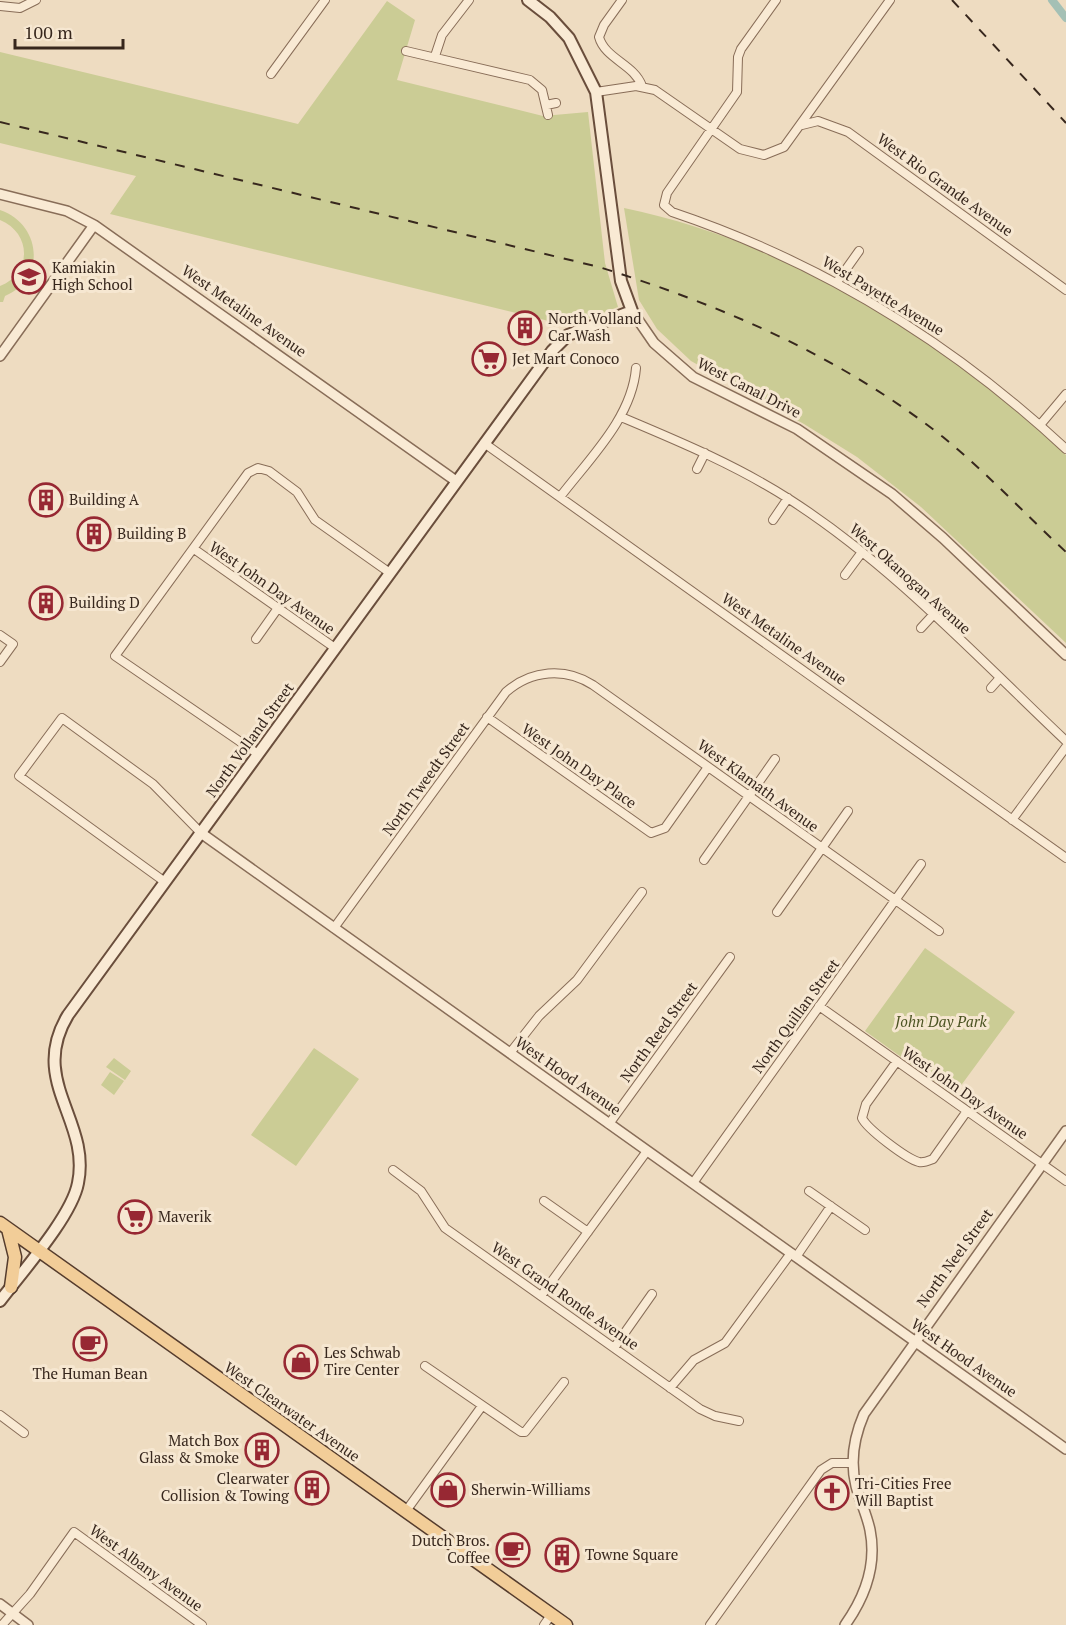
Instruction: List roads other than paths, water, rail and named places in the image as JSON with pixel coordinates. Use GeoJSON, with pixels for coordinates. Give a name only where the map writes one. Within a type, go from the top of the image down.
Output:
{"type":"FeatureCollection","features":[{"type":"Feature","properties":{"kind":"main road","name":"West Canal Drive"},"geometry":{"type":"LineString","coordinates":[[528,0],[550,17],[569,38],[596,92],[621,280],[632,311]]}},
{"type":"Feature","properties":{"kind":"main road","name":"North Volland Street"},"geometry":{"type":"LineString","coordinates":[[0,1300],[69,1206],[79,1182],[80,1158],[76,1138],[61,1102],[55,1072],[56,1050],[61,1028],[68,1015],[456,481],[563,339],[632,311]]}},
{"type":"Feature","properties":{"kind":"main road","name":"West Clearwater Avenue"},"geometry":{"type":"LineString","coordinates":[[4,1226],[406,1511],[547,1620],[566,1625]]}},
{"type":"Feature","properties":{"kind":"main road"},"geometry":{"type":"LineString","coordinates":[[4,1226],[15,1257],[11,1287]]}},
{"type":"Feature","properties":{"kind":"street"},"geometry":{"type":"LineString","coordinates":[[0,6],[20,8],[36,0]]}},
{"type":"Feature","properties":{"kind":"street"},"geometry":{"type":"LineString","coordinates":[[271,74],[325,0]]}},
{"type":"Feature","properties":{"kind":"street"},"geometry":{"type":"LineString","coordinates":[[435,56],[442,35],[468,0]]}},
{"type":"Feature","properties":{"kind":"street"},"geometry":{"type":"LineString","coordinates":[[622,0],[604,25],[599,37],[605,49],[635,74],[642,86]]}},
{"type":"Feature","properties":{"kind":"street"},"geometry":{"type":"LineString","coordinates":[[711,129],[737,92],[741,49],[776,0]]}},
{"type":"Feature","properties":{"kind":"street"},"geometry":{"type":"LineString","coordinates":[[596,92],[642,86],[662,94],[740,149],[764,155],[779,151],[801,126],[890,0]]}},
{"type":"Feature","properties":{"kind":"street"},"geometry":{"type":"LineString","coordinates":[[406,51],[435,56],[535,82],[542,90],[548,115]]}},
{"type":"Feature","properties":{"kind":"street"},"geometry":{"type":"LineString","coordinates":[[546,105],[556,103]]}},
{"type":"Feature","properties":{"kind":"street","name":"West Rio Grande Avenue"},"geometry":{"type":"LineString","coordinates":[[801,126],[818,121],[848,132],[1066,290]]}},
{"type":"Feature","properties":{"kind":"street","name":"West Payette Avenue"},"geometry":{"type":"LineString","coordinates":[[711,129],[667,193],[664,205],[672,212],[748,239],[837,282],[898,317],[945,348],[991,383],[1066,449]]}},
{"type":"Feature","properties":{"kind":"street","name":"West Metaline Avenue"},"geometry":{"type":"LineString","coordinates":[[0,194],[67,210],[94,225],[456,481]]}},
{"type":"Feature","properties":{"kind":"street"},"geometry":{"type":"LineString","coordinates":[[0,356],[94,225]]}},
{"type":"Feature","properties":{"kind":"street"},"geometry":{"type":"LineString","coordinates":[[837,282],[859,251]]}},
{"type":"Feature","properties":{"kind":"street","name":"West Canal Drive"},"geometry":{"type":"LineString","coordinates":[[632,311],[654,343],[686,372],[706,385],[797,429],[876,481],[926,522],[1066,655]]}},
{"type":"Feature","properties":{"kind":"street"},"geometry":{"type":"LineString","coordinates":[[560,497],[621,417],[635,381],[636,368]]}},
{"type":"Feature","properties":{"kind":"street"},"geometry":{"type":"LineString","coordinates":[[1040,425],[1066,394]]}},
{"type":"Feature","properties":{"kind":"street","name":"West Okanogan Avenue"},"geometry":{"type":"LineString","coordinates":[[621,417],[705,453],[788,498],[862,552],[933,615],[1066,741]]}},
{"type":"Feature","properties":{"kind":"street","name":"West Metaline Avenue"},"geometry":{"type":"LineString","coordinates":[[484,444],[1066,858]]}},
{"type":"Feature","properties":{"kind":"street"},"geometry":{"type":"LineString","coordinates":[[697,469],[705,453]]}},
{"type":"Feature","properties":{"kind":"street"},"geometry":{"type":"LineString","coordinates":[[258,754],[115,656],[248,473],[258,468],[269,471],[292,488],[315,520],[390,573]]}},
{"type":"Feature","properties":{"kind":"street"},"geometry":{"type":"LineString","coordinates":[[773,520],[788,498]]}},
{"type":"Feature","properties":{"kind":"street","name":"West John Day Avenue"},"geometry":{"type":"LineString","coordinates":[[194,549],[335,648]]}},
{"type":"Feature","properties":{"kind":"street"},"geometry":{"type":"LineString","coordinates":[[845,574],[862,552]]}},
{"type":"Feature","properties":{"kind":"street"},"geometry":{"type":"LineString","coordinates":[[256,639],[278,608]]}},
{"type":"Feature","properties":{"kind":"street"},"geometry":{"type":"LineString","coordinates":[[921,628],[933,615]]}},
{"type":"Feature","properties":{"kind":"street"},"geometry":{"type":"LineString","coordinates":[[0,635],[13,644],[0,662]]}},
{"type":"Feature","properties":{"kind":"street","name":"North Tweedt Street"},"geometry":{"type":"LineString","coordinates":[[334,928],[506,692],[519,682],[537,675],[558,672]]}},
{"type":"Feature","properties":{"kind":"street","name":"West Klamath Avenue"},"geometry":{"type":"LineString","coordinates":[[558,672],[577,677],[593,685],[939,931]]}},
{"type":"Feature","properties":{"kind":"street"},"geometry":{"type":"LineString","coordinates":[[991,688],[999,679]]}},
{"type":"Feature","properties":{"kind":"street","name":"West John Day Place"},"geometry":{"type":"LineString","coordinates":[[487,717],[648,831],[658,832],[664,828],[708,767]]}},
{"type":"Feature","properties":{"kind":"street","name":"West Hood Avenue"},"geometry":{"type":"LineString","coordinates":[[165,882],[19,776],[62,718],[153,784],[201,833],[1066,1449]]}},
{"type":"Feature","properties":{"kind":"street"},"geometry":{"type":"LineString","coordinates":[[1012,820],[1066,747]]}},
{"type":"Feature","properties":{"kind":"street"},"geometry":{"type":"LineString","coordinates":[[704,860],[775,759]]}},
{"type":"Feature","properties":{"kind":"street"},"geometry":{"type":"LineString","coordinates":[[777,912],[848,811]]}},
{"type":"Feature","properties":{"kind":"street","name":"North Quillan Street"},"geometry":{"type":"LineString","coordinates":[[693,1183],[921,864]]}},
{"type":"Feature","properties":{"kind":"street"},"geometry":{"type":"LineString","coordinates":[[510,1053],[539,1016],[577,980],[642,892]]}},
{"type":"Feature","properties":{"kind":"street","name":"North Reed Street"},"geometry":{"type":"LineString","coordinates":[[609,1124],[730,957]]}},
{"type":"Feature","properties":{"kind":"street","name":"West John Day Avenue"},"geometry":{"type":"LineString","coordinates":[[819,1006],[1066,1181]]}},
{"type":"Feature","properties":{"kind":"street"},"geometry":{"type":"LineString","coordinates":[[897,1061],[866,1104],[862,1118],[868,1127],[913,1160],[925,1162],[933,1159],[967,1111]]}},
{"type":"Feature","properties":{"kind":"street","name":"North Neel Street"},"geometry":{"type":"LineString","coordinates":[[845,1625],[863,1595],[872,1556],[870,1529],[856,1485],[854,1463],[857,1432],[864,1414],[1066,1131]]}},
{"type":"Feature","properties":{"kind":"street"},"geometry":{"type":"LineString","coordinates":[[541,1296],[647,1150]]}},
{"type":"Feature","properties":{"kind":"street","name":"West Grand Ronde Avenue"},"geometry":{"type":"LineString","coordinates":[[393,1170],[421,1191],[445,1228],[708,1414],[739,1421]]}},
{"type":"Feature","properties":{"kind":"street"},"geometry":{"type":"LineString","coordinates":[[809,1191],[865,1230]]}},
{"type":"Feature","properties":{"kind":"street"},"geometry":{"type":"LineString","coordinates":[[544,1201],[588,1232]]}},
{"type":"Feature","properties":{"kind":"street"},"geometry":{"type":"LineString","coordinates":[[670,1388],[694,1360],[725,1343],[831,1206]]}},
{"type":"Feature","properties":{"kind":"street"},"geometry":{"type":"LineString","coordinates":[[614,1348],[652,1294]]}},
{"type":"Feature","properties":{"kind":"street"},"geometry":{"type":"LineString","coordinates":[[425,1366],[517,1431],[525,1432],[564,1382]]}},
{"type":"Feature","properties":{"kind":"street"},"geometry":{"type":"LineString","coordinates":[[406,1511],[482,1406]]}},
{"type":"Feature","properties":{"kind":"street"},"geometry":{"type":"LineString","coordinates":[[0,1415],[24,1433]]}},
{"type":"Feature","properties":{"kind":"street"},"geometry":{"type":"LineString","coordinates":[[710,1625],[821,1470],[832,1463],[854,1463]]}},
{"type":"Feature","properties":{"kind":"street","name":"West Albany Avenue"},"geometry":{"type":"LineString","coordinates":[[13,1614],[74,1532],[202,1625]]}},
{"type":"Feature","properties":{"kind":"street"},"geometry":{"type":"LineString","coordinates":[[0,1604],[28,1625]]}},
{"type":"Feature","properties":{"kind":"street"},"geometry":{"type":"LineString","coordinates":[[2,1625],[13,1614]]}},
{"type":"Feature","properties":{"kind":"waterway"},"geometry":{"type":"LineString","coordinates":[[1052,0],[1066,18]]}},
{"type":"Feature","properties":{"kind":"railway"},"geometry":{"type":"LineString","coordinates":[[952,0],[1066,123]]}},
{"type":"Feature","properties":{"kind":"railway"},"geometry":{"type":"LineString","coordinates":[[0,122],[599,267],[691,299],[779,336],[822,358],[904,408],[959,450],[1066,552]]}},
{"type":"Feature","properties":{"kind":"place","name":"Kamiakin High School"},"geometry":{"type":"Point","coordinates":[29,277]}},
{"type":"Feature","properties":{"kind":"place","name":"North Volland Car Wash"},"geometry":{"type":"Point","coordinates":[525,328]}},
{"type":"Feature","properties":{"kind":"place","name":"Jet Mart Conoco"},"geometry":{"type":"Point","coordinates":[489,359]}},
{"type":"Feature","properties":{"kind":"place","name":"Building A"},"geometry":{"type":"Point","coordinates":[46,500]}},
{"type":"Feature","properties":{"kind":"place","name":"Building B"},"geometry":{"type":"Point","coordinates":[94,534]}},
{"type":"Feature","properties":{"kind":"place","name":"Building D"},"geometry":{"type":"Point","coordinates":[46,603]}},
{"type":"Feature","properties":{"kind":"place","name":"Maverik"},"geometry":{"type":"Point","coordinates":[135,1217]}},
{"type":"Feature","properties":{"kind":"place","name":"The Human Bean"},"geometry":{"type":"Point","coordinates":[90,1344]}},
{"type":"Feature","properties":{"kind":"place","name":"Les Schwab Tire Center"},"geometry":{"type":"Point","coordinates":[301,1362]}},
{"type":"Feature","properties":{"kind":"place","name":"Match Box Glass & Smoke"},"geometry":{"type":"Point","coordinates":[262,1450]}},
{"type":"Feature","properties":{"kind":"place","name":"Clearwater Collision & Towing"},"geometry":{"type":"Point","coordinates":[312,1488]}},
{"type":"Feature","properties":{"kind":"place","name":"Sherwin-Williams"},"geometry":{"type":"Point","coordinates":[448,1490]}},
{"type":"Feature","properties":{"kind":"place","name":"Tri-Cities Free Will Baptist"},"geometry":{"type":"Point","coordinates":[832,1493]}},
{"type":"Feature","properties":{"kind":"place","name":"Dutch Bros. Coffee"},"geometry":{"type":"Point","coordinates":[513,1550]}},
{"type":"Feature","properties":{"kind":"place","name":"Towne Square"},"geometry":{"type":"Point","coordinates":[562,1555]}},
{"type":"Feature","properties":{"kind":"park label","name":"John Day Park"},"geometry":{"type":"Point","coordinates":[941,1022]}}]}
